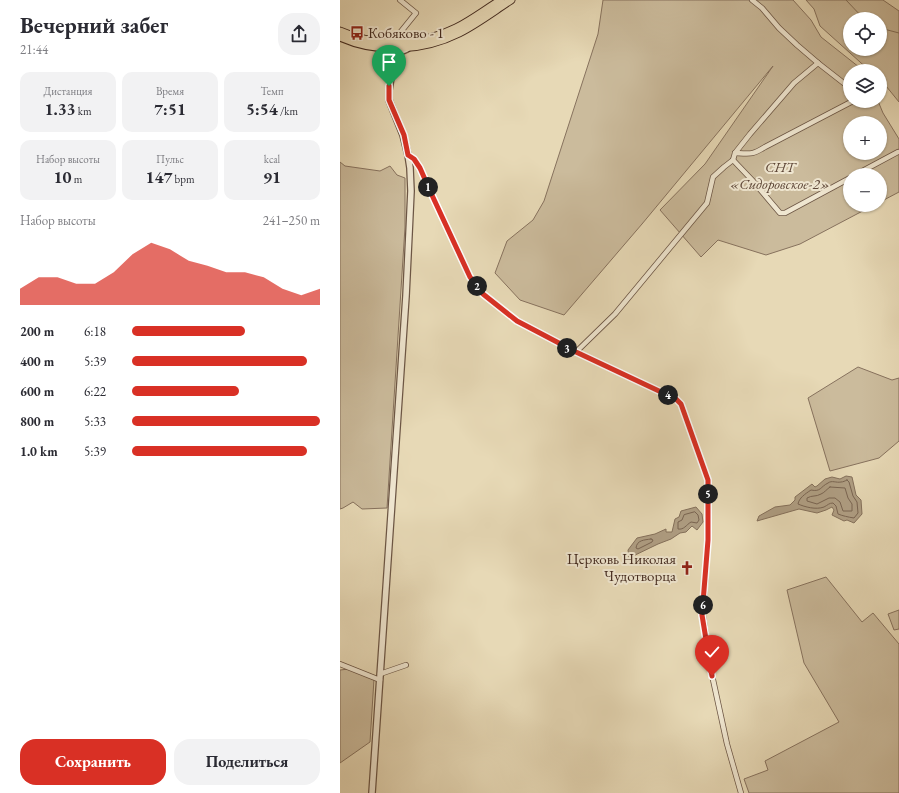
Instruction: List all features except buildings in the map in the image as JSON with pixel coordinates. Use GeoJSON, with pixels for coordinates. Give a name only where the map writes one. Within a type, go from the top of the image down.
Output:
{"type":"FeatureCollection","features":[{"type":"Feature","properties":{"kind":"highway"},"geometry":{"type":"LineString","coordinates":[[340,31],[352,36],[373,41],[397,43],[417,41],[458,27],[501,0]]}},
{"type":"Feature","properties":{"kind":"highway"},"geometry":{"type":"LineString","coordinates":[[340,37],[358,43],[380,47],[409,48],[437,42],[459,33],[511,0]]}},
{"type":"Feature","properties":{"kind":"street"},"geometry":{"type":"LineString","coordinates":[[397,43],[399,34],[416,14],[400,0]]}},
{"type":"Feature","properties":{"kind":"street"},"geometry":{"type":"LineString","coordinates":[[752,0],[762,8],[779,28],[818,63],[843,83]]}},
{"type":"Feature","properties":{"kind":"street"},"geometry":{"type":"LineString","coordinates":[[380,47],[389,53],[393,62]]}},
{"type":"Feature","properties":{"kind":"street"},"geometry":{"type":"LineString","coordinates":[[372,793],[410,234],[410,168],[404,135],[389,100],[389,86],[393,62],[397,54],[409,48]]}},
{"type":"Feature","properties":{"kind":"street"},"geometry":{"type":"LineString","coordinates":[[576,352],[615,314],[707,203],[713,177],[733,160],[735,153],[750,134],[794,83],[818,63]]}},
{"type":"Feature","properties":{"kind":"street"},"geometry":{"type":"LineString","coordinates":[[735,153],[750,154],[756,152],[843,106]]}},
{"type":"Feature","properties":{"kind":"street"},"geometry":{"type":"LineString","coordinates":[[868,168],[898,152]]}},
{"type":"Feature","properties":{"kind":"street"},"geometry":{"type":"LineString","coordinates":[[408,155],[414,159],[420,168],[470,277],[483,294],[517,321],[576,352],[676,399],[681,404],[708,480],[708,540],[702,615],[712,676],[727,744],[741,793]]}},
{"type":"Feature","properties":{"kind":"street"},"geometry":{"type":"LineString","coordinates":[[733,160],[780,213],[785,213],[843,182]]}},
{"type":"Feature","properties":{"kind":"street"},"geometry":{"type":"LineString","coordinates":[[340,664],[380,677],[406,665]]}},
{"type":"Feature","properties":{"kind":"green space","name":"СНТ «Сидоровское-2»"},"geometry":{"type":"Polygon","coordinates":[[[603,0],[793,0],[811,20],[821,37],[843,54],[843,56],[855,64],[843,64],[843,108],[881,108],[885,116],[843,116],[843,160],[887,160],[887,120],[899,139],[899,192],[887,198],[887,168],[843,168],[843,212],[861,212],[800,244],[766,255],[718,240],[701,257],[660,210],[705,164],[773,66],[642,224],[564,315],[520,300],[495,273],[507,241],[533,220],[544,201],[598,34],[603,0]]]}},
{"type":"Feature","properties":{"kind":"green space"},"geometry":{"type":"Polygon","coordinates":[[[806,0],[883,0],[899,11],[899,102],[887,87],[887,64],[862,64],[853,56],[887,56],[887,12],[843,12],[843,47],[820,26],[814,9],[806,0]]]}},
{"type":"Feature","properties":{"kind":"green space"},"geometry":{"type":"Polygon","coordinates":[[[340,162],[345,166],[380,171],[390,166],[397,175],[405,178],[405,227],[387,508],[362,509],[353,502],[340,509],[340,162]]]}},
{"type":"Feature","properties":{"kind":"green space"},"geometry":{"type":"Polygon","coordinates":[[[858,367],[892,380],[899,378],[899,441],[879,458],[830,471],[808,398],[858,367]]]}},
{"type":"Feature","properties":{"kind":"green space"},"geometry":{"type":"Polygon","coordinates":[[[826,577],[862,622],[873,613],[899,644],[899,793],[749,793],[744,779],[768,770],[765,761],[839,722],[804,663],[787,590],[826,577]]]}},
{"type":"Feature","properties":{"kind":"green space"},"geometry":{"type":"Polygon","coordinates":[[[899,610],[899,629],[894,630],[888,614],[899,610]]]}},
{"type":"Feature","properties":{"kind":"green space"},"geometry":{"type":"Polygon","coordinates":[[[349,669],[374,679],[370,742],[340,763],[340,670],[349,669]]]}},
{"type":"Feature","properties":{"kind":"water"},"geometry":{"type":"Polygon","coordinates":[[[846,476],[852,477],[856,495],[861,500],[862,514],[854,523],[847,520],[844,521],[832,515],[834,510],[832,507],[817,513],[799,509],[757,521],[759,516],[775,507],[790,505],[795,500],[795,497],[812,484],[815,487],[825,479],[832,477],[840,479],[846,476]]]}},
{"type":"Feature","properties":{"kind":"water"},"geometry":{"type":"Polygon","coordinates":[[[696,507],[702,514],[703,522],[697,530],[692,526],[686,532],[680,533],[671,539],[629,558],[628,550],[637,538],[655,534],[666,529],[666,532],[672,532],[675,519],[679,517],[681,511],[696,507]]]}},
{"type":"Feature","properties":{"kind":"waterway"},"geometry":{"type":"LineString","coordinates":[[846,0],[857,12]]}},
{"type":"Feature","properties":{"kind":"waterway"},"geometry":{"type":"LineString","coordinates":[[887,30],[899,33]]}},
{"type":"Feature","properties":{"kind":"place","name":"Кобяково - 1"},"geometry":{"type":"Point","coordinates":[357,33]}},
{"type":"Feature","properties":{"kind":"place","name":"Церковь Николая Чудотворца"},"geometry":{"type":"Point","coordinates":[687,568]}},
{"type":"Feature","properties":{"kind":"route"},"geometry":{"type":"LineString","coordinates":[[389,86],[389,100],[404,135],[408,155],[414,159],[420,168],[470,277],[483,294],[517,321],[576,352],[676,399],[681,404],[708,480],[708,540],[702,615],[712,676]]}}]}
